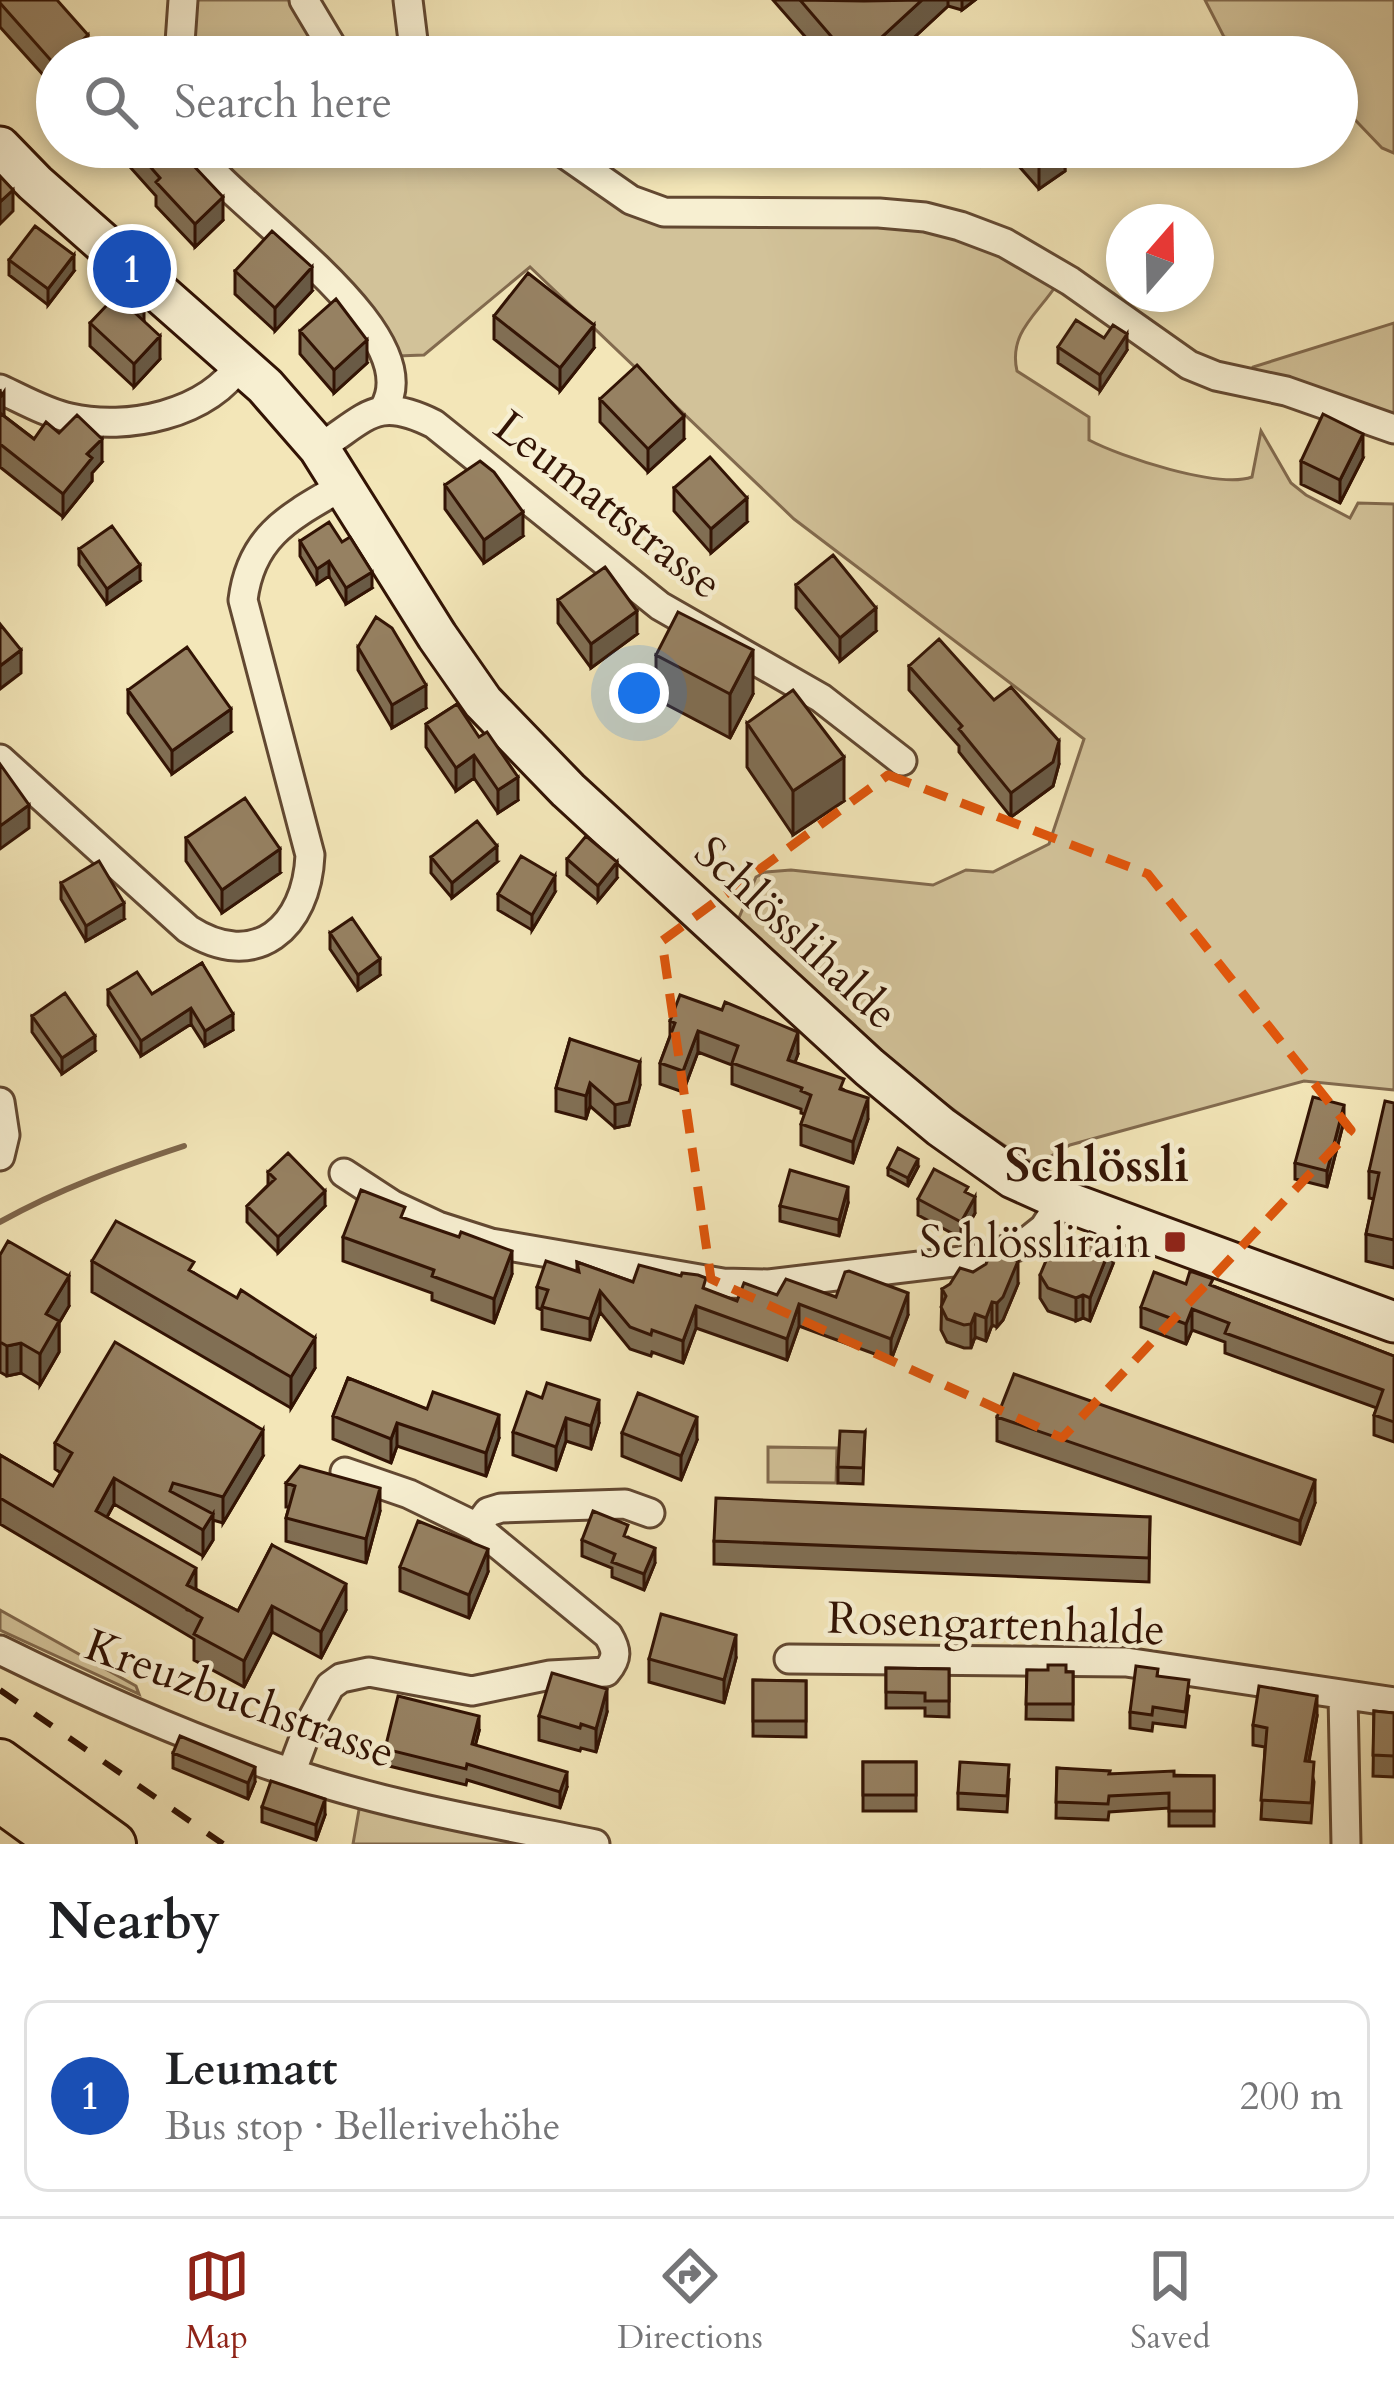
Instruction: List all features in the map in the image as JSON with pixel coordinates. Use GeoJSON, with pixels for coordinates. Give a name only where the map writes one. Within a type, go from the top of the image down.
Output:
{"type":"FeatureCollection","features":[{"type":"Feature","properties":{"kind":"main road","name":"Schlösslihalde"},"geometry":{"type":"LineString","coordinates":[[0,147],[34,183],[241,363],[319,448],[436,636],[483,702],[568,790],[869,1067],[1013,1178],[1394,1322]]}},
{"type":"Feature","properties":{"kind":"main road"},"geometry":{"type":"LineString","coordinates":[[0,1762],[114,1844]]}},
{"type":"Feature","properties":{"kind":"main road"},"geometry":{"type":"LineString","coordinates":[[0,1800],[61,1844]]}},
{"type":"Feature","properties":{"kind":"street"},"geometry":{"type":"LineString","coordinates":[[180,36],[183,0]]}},
{"type":"Feature","properties":{"kind":"street"},"geometry":{"type":"LineString","coordinates":[[304,0],[325,36]]}},
{"type":"Feature","properties":{"kind":"street"},"geometry":{"type":"LineString","coordinates":[[408,0],[412,36]]}},
{"type":"Feature","properties":{"kind":"street"},"geometry":{"type":"LineString","coordinates":[[210,168],[317,265],[391,368],[392,393],[384,408],[319,448]]}},
{"type":"Feature","properties":{"kind":"street"},"geometry":{"type":"LineString","coordinates":[[585,168],[631,200],[664,212],[879,213],[960,226],[1005,243],[1070,281],[1189,365],[1216,376],[1286,391],[1394,429]]}},
{"type":"Feature","properties":{"kind":"street"},"geometry":{"type":"LineString","coordinates":[[0,389],[65,418],[103,424],[134,421],[199,400],[232,376],[241,363]]}},
{"type":"Feature","properties":{"kind":"street","name":"Leumattstrasse"},"geometry":{"type":"LineString","coordinates":[[384,408],[405,410],[434,424],[660,606],[819,697],[902,761]]}},
{"type":"Feature","properties":{"kind":"street"},"geometry":{"type":"LineString","coordinates":[[0,759],[206,941],[229,947],[251,945],[279,931],[298,911],[308,887],[310,855],[243,599],[247,572],[271,534],[295,513],[343,486]]}},
{"type":"Feature","properties":{"kind":"street"},"geometry":{"type":"LineString","coordinates":[[0,1102],[5,1135],[0,1156]]}},
{"type":"Feature","properties":{"kind":"street"},"geometry":{"type":"LineString","coordinates":[[344,1173],[408,1212],[491,1243],[722,1283],[769,1284],[978,1259],[1024,1244],[1044,1228],[1062,1200]]}},
{"type":"Feature","properties":{"kind":"street"},"geometry":{"type":"LineString","coordinates":[[291,1773],[309,1725],[330,1686],[341,1678],[370,1672],[472,1691],[550,1675],[606,1672],[616,1649],[608,1635],[476,1527],[409,1494],[345,1472]]}},
{"type":"Feature","properties":{"kind":"street"},"geometry":{"type":"LineString","coordinates":[[476,1527],[488,1512],[501,1508],[625,1504],[650,1513]]}},
{"type":"Feature","properties":{"kind":"street","name":"Kreuzbuchstrasse"},"geometry":{"type":"LineString","coordinates":[[0,1650],[291,1773],[404,1804],[595,1844]]}},
{"type":"Feature","properties":{"kind":"street","name":"Rosengartenhalde"},"geometry":{"type":"LineString","coordinates":[[789,1659],[1126,1662],[1394,1702]]}},
{"type":"Feature","properties":{"kind":"street"},"geometry":{"type":"LineString","coordinates":[[1343,1696],[1346,1844]]}},
{"type":"Feature","properties":{"kind":"highlighted area"},"geometry":{"type":"Polygon","coordinates":[[[888,775],[1148,874],[1351,1130],[1062,1438],[711,1279],[662,941],[888,775]]]}},
{"type":"Feature","properties":{"kind":"shaded area"},"geometry":{"type":"Polygon","coordinates":[[[191,0],[296,0],[316,36],[188,36],[191,0]]]}},
{"type":"Feature","properties":{"kind":"shaded area"},"geometry":{"type":"Polygon","coordinates":[[[1205,0],[1394,0],[1394,153],[1382,148],[1358,123],[1358,36],[1223,36],[1205,0]]]}},
{"type":"Feature","properties":{"kind":"shaded area"},"geometry":{"type":"Polygon","coordinates":[[[227,168],[568,168],[622,206],[870,221],[980,240],[1057,284],[1021,334],[1017,371],[1089,417],[1089,440],[1170,469],[1237,480],[1252,477],[1261,431],[1291,483],[1306,495],[1350,518],[1358,503],[1394,504],[1394,1090],[1304,1081],[1070,1145],[1036,1165],[955,1111],[845,1019],[738,920],[756,877],[766,872],[791,870],[933,885],[966,870],[993,872],[1049,844],[1084,739],[794,519],[530,267],[424,355],[397,356],[358,296],[313,244],[227,168]]]}},
{"type":"Feature","properties":{"kind":"shaded area"},"geometry":{"type":"Polygon","coordinates":[[[1394,323],[1394,421],[1246,376],[1253,367],[1394,323]]]}},
{"type":"Feature","properties":{"kind":"shaded area"},"geometry":{"type":"Polygon","coordinates":[[[768,1447],[837,1448],[836,1483],[768,1482],[768,1447]]]}},
{"type":"Feature","properties":{"kind":"shaded area"},"geometry":{"type":"Polygon","coordinates":[[[0,1610],[136,1686],[139,1694],[0,1630],[0,1610]]]}},
{"type":"Feature","properties":{"kind":"shaded area"},"geometry":{"type":"Polygon","coordinates":[[[360,1804],[545,1844],[353,1844],[360,1804]]]}},
{"type":"Feature","properties":{"kind":"building"},"geometry":{"type":"Polygon","coordinates":[[[57,0],[88,35],[36,36],[36,44],[0,3],[57,0]]]}},
{"type":"Feature","properties":{"kind":"building"},"geometry":{"type":"Polygon","coordinates":[[[800,0],[922,0],[883,36],[831,36],[800,0]]]}},
{"type":"Feature","properties":{"kind":"building"},"geometry":{"type":"Polygon","coordinates":[[[151,168],[196,168],[223,197],[195,224],[156,182],[160,178],[151,168]]]}},
{"type":"Feature","properties":{"kind":"building"},"geometry":{"type":"Polygon","coordinates":[[[0,176],[13,190],[0,202],[0,176]]]}},
{"type":"Feature","properties":{"kind":"building"},"geometry":{"type":"Polygon","coordinates":[[[35,226],[74,255],[48,289],[9,260],[35,226]]]}},
{"type":"Feature","properties":{"kind":"building"},"geometry":{"type":"Polygon","coordinates":[[[272,231],[312,267],[275,308],[235,271],[272,231]]]}},
{"type":"Feature","properties":{"kind":"building"},"geometry":{"type":"Polygon","coordinates":[[[528,273],[594,325],[560,368],[494,316],[528,273]]]}},
{"type":"Feature","properties":{"kind":"building"},"geometry":{"type":"Polygon","coordinates":[[[126,285],[144,301],[134,312],[160,336],[134,364],[90,323],[126,285]]]}},
{"type":"Feature","properties":{"kind":"building"},"geometry":{"type":"Polygon","coordinates":[[[336,299],[367,340],[334,370],[300,331],[336,299]]]}},
{"type":"Feature","properties":{"kind":"building"},"geometry":{"type":"Polygon","coordinates":[[[1076,320],[1104,338],[1113,325],[1127,334],[1100,375],[1058,347],[1076,320]]]}},
{"type":"Feature","properties":{"kind":"building"},"geometry":{"type":"Polygon","coordinates":[[[637,365],[684,416],[648,449],[600,399],[637,365]]]}},
{"type":"Feature","properties":{"kind":"building"},"geometry":{"type":"Polygon","coordinates":[[[0,413],[34,439],[46,422],[59,433],[77,415],[102,439],[63,494],[0,444],[0,413]]]}},
{"type":"Feature","properties":{"kind":"building"},"geometry":{"type":"Polygon","coordinates":[[[1323,414],[1363,434],[1340,480],[1301,461],[1323,414]]]}},
{"type":"Feature","properties":{"kind":"building"},"geometry":{"type":"Polygon","coordinates":[[[710,457],[747,498],[711,529],[674,488],[710,457]]]}},
{"type":"Feature","properties":{"kind":"building"},"geometry":{"type":"Polygon","coordinates":[[[480,461],[494,472],[523,512],[484,540],[445,485],[480,461]]]}},
{"type":"Feature","properties":{"kind":"building"},"geometry":{"type":"Polygon","coordinates":[[[329,522],[342,542],[350,537],[372,572],[346,588],[329,561],[317,569],[300,541],[329,522]]]}},
{"type":"Feature","properties":{"kind":"building"},"geometry":{"type":"Polygon","coordinates":[[[112,526],[140,565],[107,589],[79,549],[112,526]]]}},
{"type":"Feature","properties":{"kind":"building"},"geometry":{"type":"Polygon","coordinates":[[[833,555],[876,608],[840,638],[796,585],[833,555]]]}},
{"type":"Feature","properties":{"kind":"building"},"geometry":{"type":"Polygon","coordinates":[[[605,567],[637,611],[591,644],[558,600],[605,567]]]}},
{"type":"Feature","properties":{"kind":"building"},"geometry":{"type":"Polygon","coordinates":[[[678,612],[753,650],[730,694],[656,655],[678,612]]]}},
{"type":"Feature","properties":{"kind":"building"},"geometry":{"type":"Polygon","coordinates":[[[376,617],[392,628],[426,685],[392,705],[358,647],[376,617]]]}},
{"type":"Feature","properties":{"kind":"building"},"geometry":{"type":"Polygon","coordinates":[[[0,624],[21,650],[0,666],[0,624]]]}},
{"type":"Feature","properties":{"kind":"building"},"geometry":{"type":"Polygon","coordinates":[[[939,639],[994,700],[1011,687],[1059,741],[1053,762],[1011,793],[959,729],[962,726],[909,666],[939,639]]]}},
{"type":"Feature","properties":{"kind":"building"},"geometry":{"type":"Polygon","coordinates":[[[187,647],[231,709],[172,751],[128,690],[187,647]]]}},
{"type":"Feature","properties":{"kind":"building"},"geometry":{"type":"Polygon","coordinates":[[[793,690],[844,757],[793,791],[747,723],[793,690]]]}},
{"type":"Feature","properties":{"kind":"building"},"geometry":{"type":"Polygon","coordinates":[[[457,704],[479,737],[487,732],[518,777],[498,790],[474,755],[456,768],[426,724],[457,704]]]}},
{"type":"Feature","properties":{"kind":"building"},"geometry":{"type":"Polygon","coordinates":[[[0,764],[29,805],[0,826],[0,764]]]}},
{"type":"Feature","properties":{"kind":"building"},"geometry":{"type":"Polygon","coordinates":[[[245,798],[280,849],[222,890],[186,838],[245,798]]]}},
{"type":"Feature","properties":{"kind":"building"},"geometry":{"type":"Polygon","coordinates":[[[477,821],[497,846],[452,883],[431,857],[477,821]]]}},
{"type":"Feature","properties":{"kind":"building"},"geometry":{"type":"Polygon","coordinates":[[[586,836],[617,862],[598,886],[567,859],[586,836]]]}},
{"type":"Feature","properties":{"kind":"building"},"geometry":{"type":"Polygon","coordinates":[[[521,856],[555,876],[532,915],[498,894],[521,856]]]}},
{"type":"Feature","properties":{"kind":"building"},"geometry":{"type":"Polygon","coordinates":[[[99,861],[124,903],[86,926],[61,883],[99,861]]]}},
{"type":"Feature","properties":{"kind":"building"},"geometry":{"type":"Polygon","coordinates":[[[352,918],[380,959],[358,975],[330,933],[352,918]]]}},
{"type":"Feature","properties":{"kind":"building"},"geometry":{"type":"Polygon","coordinates":[[[202,963],[233,1014],[205,1031],[191,1008],[141,1041],[108,990],[137,972],[152,994],[202,963]]]}},
{"type":"Feature","properties":{"kind":"building"},"geometry":{"type":"Polygon","coordinates":[[[65,993],[95,1036],[62,1058],[32,1016],[65,993]]]}},
{"type":"Feature","properties":{"kind":"building"},"geometry":{"type":"Polygon","coordinates":[[[680,995],[722,1010],[725,1002],[798,1032],[788,1060],[844,1079],[840,1089],[868,1098],[853,1142],[801,1124],[811,1095],[732,1063],[738,1046],[698,1031],[683,1071],[660,1063],[680,995]]]}},
{"type":"Feature","properties":{"kind":"building"},"geometry":{"type":"Polygon","coordinates":[[[570,1039],[640,1062],[629,1102],[615,1105],[590,1083],[586,1096],[556,1088],[570,1039]]]}},
{"type":"Feature","properties":{"kind":"building"},"geometry":{"type":"Polygon","coordinates":[[[1313,1097],[1344,1105],[1327,1171],[1295,1163],[1313,1097]]]}},
{"type":"Feature","properties":{"kind":"building"},"geometry":{"type":"Polygon","coordinates":[[[1385,1101],[1394,1103],[1394,1240],[1366,1234],[1379,1173],[1369,1171],[1385,1101]]]}},
{"type":"Feature","properties":{"kind":"building"},"geometry":{"type":"Polygon","coordinates":[[[898,1148],[918,1159],[908,1178],[888,1168],[898,1148]]]}},
{"type":"Feature","properties":{"kind":"building"},"geometry":{"type":"Polygon","coordinates":[[[288,1153],[325,1191],[278,1237],[247,1206],[275,1179],[268,1172],[288,1153]]]}},
{"type":"Feature","properties":{"kind":"building"},"geometry":{"type":"Polygon","coordinates":[[[934,1169],[968,1187],[965,1192],[975,1197],[961,1222],[918,1199],[934,1169]]]}},
{"type":"Feature","properties":{"kind":"building"},"geometry":{"type":"Polygon","coordinates":[[[790,1170],[848,1187],[839,1220],[780,1206],[790,1170]]]}},
{"type":"Feature","properties":{"kind":"building"},"geometry":{"type":"Polygon","coordinates":[[[361,1190],[405,1207],[401,1217],[512,1251],[494,1299],[432,1276],[434,1270],[343,1237],[361,1190]]]}},
{"type":"Feature","properties":{"kind":"building"},"geometry":{"type":"Polygon","coordinates":[[[116,1221],[194,1262],[189,1270],[237,1298],[241,1290],[315,1338],[291,1377],[92,1261],[116,1221]]]}},
{"type":"Feature","properties":{"kind":"building"},"geometry":{"type":"Polygon","coordinates":[[[1090,1232],[1113,1241],[1090,1298],[1048,1288],[1040,1275],[1056,1237],[1083,1248],[1090,1232]]]}},
{"type":"Feature","properties":{"kind":"building"},"geometry":{"type":"Polygon","coordinates":[[[8,1241],[69,1276],[46,1314],[59,1321],[40,1354],[21,1343],[7,1346],[0,1342],[0,1255],[8,1241]]]}},
{"type":"Feature","properties":{"kind":"building"},"geometry":{"type":"Polygon","coordinates":[[[991,1251],[1018,1261],[1003,1297],[992,1302],[986,1318],[975,1314],[971,1324],[947,1319],[941,1307],[946,1296],[942,1289],[960,1268],[973,1272],[986,1264],[991,1251]]]}},
{"type":"Feature","properties":{"kind":"building"},"geometry":{"type":"Polygon","coordinates":[[[546,1261],[579,1272],[577,1262],[633,1282],[639,1265],[681,1276],[698,1275],[706,1278],[703,1288],[737,1301],[744,1283],[777,1295],[786,1279],[836,1297],[849,1271],[908,1293],[891,1339],[799,1304],[787,1339],[696,1306],[683,1341],[630,1327],[600,1291],[590,1319],[542,1307],[548,1290],[537,1287],[546,1261]]]}},
{"type":"Feature","properties":{"kind":"building"},"geometry":{"type":"Polygon","coordinates":[[[1190,1271],[1213,1279],[1210,1285],[1394,1356],[1394,1422],[1374,1415],[1383,1390],[1225,1333],[1229,1323],[1192,1309],[1186,1324],[1141,1307],[1154,1272],[1186,1284],[1190,1271]]]}},
{"type":"Feature","properties":{"kind":"building"},"geometry":{"type":"Polygon","coordinates":[[[115,1342],[263,1430],[223,1497],[173,1483],[170,1491],[213,1514],[203,1530],[114,1478],[96,1511],[196,1568],[187,1585],[238,1611],[272,1545],[346,1584],[321,1632],[272,1606],[244,1661],[194,1634],[202,1618],[0,1498],[0,1455],[53,1486],[72,1453],[55,1443],[115,1342]]]}},
{"type":"Feature","properties":{"kind":"building"},"geometry":{"type":"Polygon","coordinates":[[[1014,1374],[1315,1480],[1300,1521],[997,1417],[1014,1374]]]}},
{"type":"Feature","properties":{"kind":"building"},"geometry":{"type":"Polygon","coordinates":[[[348,1378],[427,1409],[433,1392],[499,1415],[486,1453],[397,1423],[391,1439],[333,1416],[348,1378]]]}},
{"type":"Feature","properties":{"kind":"building"},"geometry":{"type":"Polygon","coordinates":[[[547,1383],[599,1400],[591,1426],[566,1418],[556,1447],[513,1432],[527,1392],[542,1398],[547,1383]]]}},
{"type":"Feature","properties":{"kind":"building"},"geometry":{"type":"Polygon","coordinates":[[[638,1393],[697,1417],[681,1456],[622,1433],[638,1393]]]}},
{"type":"Feature","properties":{"kind":"building"},"geometry":{"type":"Polygon","coordinates":[[[840,1431],[865,1432],[863,1468],[838,1467],[840,1431]]]}},
{"type":"Feature","properties":{"kind":"building"},"geometry":{"type":"Polygon","coordinates":[[[300,1466],[380,1488],[366,1539],[286,1518],[295,1486],[286,1483],[300,1466]]]}},
{"type":"Feature","properties":{"kind":"building"},"geometry":{"type":"Polygon","coordinates":[[[716,1498],[1150,1517],[1149,1558],[714,1541],[716,1498]]]}},
{"type":"Feature","properties":{"kind":"building"},"geometry":{"type":"Polygon","coordinates":[[[593,1511],[628,1525],[624,1536],[655,1548],[644,1574],[612,1562],[615,1554],[582,1540],[593,1511]]]}},
{"type":"Feature","properties":{"kind":"building"},"geometry":{"type":"Polygon","coordinates":[[[418,1521],[488,1549],[469,1595],[400,1567],[418,1521]]]}},
{"type":"Feature","properties":{"kind":"building"},"geometry":{"type":"Polygon","coordinates":[[[661,1614],[736,1635],[724,1680],[649,1659],[661,1614]]]}},
{"type":"Feature","properties":{"kind":"building"},"geometry":{"type":"Polygon","coordinates":[[[1048,1665],[1066,1665],[1066,1672],[1073,1672],[1073,1704],[1026,1704],[1027,1670],[1048,1670],[1048,1665]]]}},
{"type":"Feature","properties":{"kind":"building"},"geometry":{"type":"Polygon","coordinates":[[[1136,1666],[1158,1669],[1157,1676],[1189,1680],[1185,1712],[1153,1707],[1152,1715],[1130,1712],[1136,1666]]]}},
{"type":"Feature","properties":{"kind":"building"},"geometry":{"type":"Polygon","coordinates":[[[886,1668],[949,1669],[949,1701],[925,1701],[925,1693],[886,1692],[886,1668]]]}},
{"type":"Feature","properties":{"kind":"building"},"geometry":{"type":"Polygon","coordinates":[[[552,1673],[607,1689],[596,1729],[539,1716],[552,1673]]]}},
{"type":"Feature","properties":{"kind":"building"},"geometry":{"type":"Polygon","coordinates":[[[753,1680],[806,1681],[806,1721],[753,1721],[753,1680]]]}},
{"type":"Feature","properties":{"kind":"building"},"geometry":{"type":"Polygon","coordinates":[[[1259,1686],[1317,1696],[1305,1761],[1314,1762],[1311,1803],[1261,1800],[1267,1728],[1253,1725],[1259,1686]]]}},
{"type":"Feature","properties":{"kind":"building"},"geometry":{"type":"Polygon","coordinates":[[[398,1696],[479,1716],[472,1744],[567,1772],[560,1792],[467,1764],[466,1769],[385,1749],[398,1696]]]}},
{"type":"Feature","properties":{"kind":"building"},"geometry":{"type":"Polygon","coordinates":[[[1374,1711],[1394,1713],[1394,1756],[1373,1755],[1374,1711]]]}},
{"type":"Feature","properties":{"kind":"building"},"geometry":{"type":"Polygon","coordinates":[[[180,1736],[255,1767],[248,1783],[173,1753],[180,1736]]]}},
{"type":"Feature","properties":{"kind":"building"},"geometry":{"type":"Polygon","coordinates":[[[863,1762],[916,1762],[916,1795],[863,1795],[863,1762]]]}},
{"type":"Feature","properties":{"kind":"building"},"geometry":{"type":"Polygon","coordinates":[[[960,1762],[1009,1765],[1007,1796],[958,1793],[960,1762]]]}},
{"type":"Feature","properties":{"kind":"building"},"geometry":{"type":"Polygon","coordinates":[[[1057,1768],[1214,1776],[1214,1811],[1169,1811],[1169,1793],[1109,1796],[1108,1804],[1056,1802],[1057,1768]]]}},
{"type":"Feature","properties":{"kind":"building"},"geometry":{"type":"Polygon","coordinates":[[[271,1781],[325,1799],[316,1825],[262,1807],[271,1781]]]}},
{"type":"Feature","properties":{"kind":"waterway"},"geometry":{"type":"LineString","coordinates":[[0,1222],[90,1180],[184,1146]]}},
{"type":"Feature","properties":{"kind":"railway"},"geometry":{"type":"LineString","coordinates":[[0,1690],[223,1844]]}},
{"type":"Feature","properties":{"kind":"place","name":"Leumatt"},"geometry":{"type":"Point","coordinates":[132,269]}},
{"type":"Feature","properties":{"kind":"place","name":"Schlösslirain"},"geometry":{"type":"Point","coordinates":[1175,1242]}},
{"type":"Feature","properties":{"kind":"district","name":"Schlössli"},"geometry":{"type":"Point","coordinates":[1097,1165]}}]}
